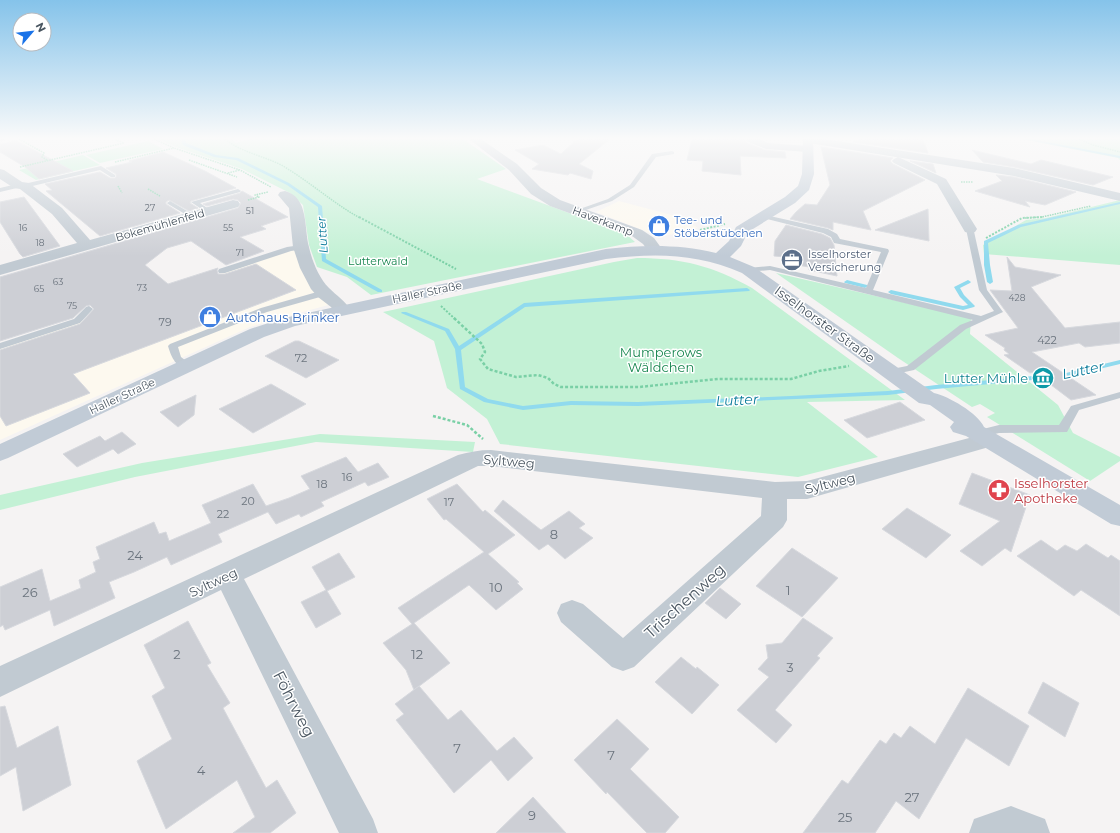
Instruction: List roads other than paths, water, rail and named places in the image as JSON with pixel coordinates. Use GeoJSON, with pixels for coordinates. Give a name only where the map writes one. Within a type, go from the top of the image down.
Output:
{"type":"FeatureCollection","features":[{"type":"Feature","properties":{"kind":"street"},"geometry":{"type":"LineString","coordinates":[[8,178],[57,211],[87,246]]}},
{"type":"Feature","properties":{"kind":"street","name":"Haverkamp"},"geometry":{"type":"LineString","coordinates":[[525,178],[544,197],[637,233],[649,241],[654,249]]}},
{"type":"Feature","properties":{"kind":"street"},"geometry":{"type":"LineString","coordinates":[[718,258],[736,243],[741,230],[761,216],[790,200],[804,187],[807,178]]}},
{"type":"Feature","properties":{"kind":"street"},"geometry":{"type":"LineString","coordinates":[[933,178],[942,182],[970,229]]}},
{"type":"Feature","properties":{"kind":"street"},"geometry":{"type":"LineString","coordinates":[[1039,178],[1120,197]]}},
{"type":"Feature","properties":{"kind":"street"},"geometry":{"type":"LineString","coordinates":[[280,192],[296,207],[301,247],[308,268],[317,285],[324,293],[338,304],[342,310]]}},
{"type":"Feature","properties":{"kind":"street","name":"Bokemühlenfeld"},"geometry":{"type":"LineString","coordinates":[[0,270],[233,204]]}},
{"type":"Feature","properties":{"kind":"street","name":"Haller Straße"},"geometry":{"type":"LineString","coordinates":[[0,453],[258,333],[290,322],[606,254],[654,249],[701,254],[718,258]]}},
{"type":"Feature","properties":{"kind":"street","name":"Isselhorster Straße"},"geometry":{"type":"LineString","coordinates":[[718,258],[748,270],[927,398],[927,404],[961,427],[981,435],[1120,517]]}},
{"type":"Feature","properties":{"kind":"street","name":"Syltweg"},"geometry":{"type":"LineString","coordinates":[[0,682],[466,461],[478,458],[491,458],[775,491],[807,490],[981,435]]}},
{"type":"Feature","properties":{"kind":"street","name":"Trischenweg"},"geometry":{"type":"LineString","coordinates":[[572,613],[624,657],[774,520],[775,491]]}},
{"type":"Feature","properties":{"kind":"street","name":"Föhrweg"},"geometry":{"type":"LineString","coordinates":[[228,575],[359,833]]}},
{"type":"Feature","properties":{"kind":"street"},"geometry":{"type":"LineString","coordinates":[[988,833],[1011,825],[1031,833]]}},
{"type":"Feature","properties":{"kind":"lane"},"geometry":{"type":"LineString","coordinates":[[0,190],[58,178]]}},
{"type":"Feature","properties":{"kind":"lane"},"geometry":{"type":"LineString","coordinates":[[578,211],[610,200],[632,186],[638,178]]}},
{"type":"Feature","properties":{"kind":"lane"},"geometry":{"type":"LineString","coordinates":[[208,211],[194,202],[238,191]]}},
{"type":"Feature","properties":{"kind":"lane"},"geometry":{"type":"LineString","coordinates":[[170,203],[192,216]]}},
{"type":"Feature","properties":{"kind":"lane"},"geometry":{"type":"LineString","coordinates":[[761,216],[825,231],[834,236],[837,241],[885,251],[869,291]]}},
{"type":"Feature","properties":{"kind":"lane"},"geometry":{"type":"LineString","coordinates":[[897,376],[910,368],[963,327],[999,312],[983,290],[970,229]]}},
{"type":"Feature","properties":{"kind":"lane"},"geometry":{"type":"LineString","coordinates":[[222,271],[290,249],[301,247]]}},
{"type":"Feature","properties":{"kind":"lane"},"geometry":{"type":"LineString","coordinates":[[748,270],[770,268],[982,319]]}},
{"type":"Feature","properties":{"kind":"lane"},"geometry":{"type":"LineString","coordinates":[[186,366],[176,358],[173,346],[264,310],[324,293]]}},
{"type":"Feature","properties":{"kind":"lane"},"geometry":{"type":"LineString","coordinates":[[0,346],[77,321],[89,309]]}},
{"type":"Feature","properties":{"kind":"lane"},"geometry":{"type":"LineString","coordinates":[[981,435],[999,429],[1063,429],[1075,408],[1120,395]]}},
{"type":"Feature","properties":{"kind":"waterway","name":"Lutter"},"geometry":{"type":"LineString","coordinates":[[276,178],[288,184],[320,207],[324,260],[380,291]]}},
{"type":"Feature","properties":{"kind":"waterway"},"geometry":{"type":"LineString","coordinates":[[990,282],[987,265],[986,242],[1020,226],[1120,203]]}},
{"type":"Feature","properties":{"kind":"waterway"},"geometry":{"type":"LineString","coordinates":[[847,282],[865,286]]}},
{"type":"Feature","properties":{"kind":"waterway"},"geometry":{"type":"LineString","coordinates":[[891,292],[963,308],[972,306],[962,296],[957,287],[968,282]]}},
{"type":"Feature","properties":{"kind":"waterway"},"geometry":{"type":"LineString","coordinates":[[458,349],[524,305],[747,290]]}},
{"type":"Feature","properties":{"kind":"waterway","name":"Lutter"},"geometry":{"type":"LineString","coordinates":[[404,313],[447,330],[458,349]]}},
{"type":"Feature","properties":{"kind":"waterway","name":"Lutter"},"geometry":{"type":"LineString","coordinates":[[458,349],[462,388],[486,401],[523,408],[571,403],[638,404],[888,393],[1066,375],[1120,362]]}},
{"type":"Feature","properties":{"kind":"place","name":"Tee- und Stöberstübchen"},"geometry":{"type":"Point","coordinates":[659,226]}},
{"type":"Feature","properties":{"kind":"place","name":"Isselhorster Versicherung"},"geometry":{"type":"Point","coordinates":[792,260]}},
{"type":"Feature","properties":{"kind":"place","name":"Autohaus Brinker"},"geometry":{"type":"Point","coordinates":[210,317]}},
{"type":"Feature","properties":{"kind":"place","name":"Lutter Mühle"},"geometry":{"type":"Point","coordinates":[1043,378]}},
{"type":"Feature","properties":{"kind":"place","name":"Isselhorster Apotheke"},"geometry":{"type":"Point","coordinates":[999,490]}},
{"type":"Feature","properties":{"kind":"park label","name":"Lutterwald"},"geometry":{"type":"Point","coordinates":[378,261]}},
{"type":"Feature","properties":{"kind":"park label","name":"Mumperows Wäldchen"},"geometry":{"type":"Point","coordinates":[661,360]}}]}
